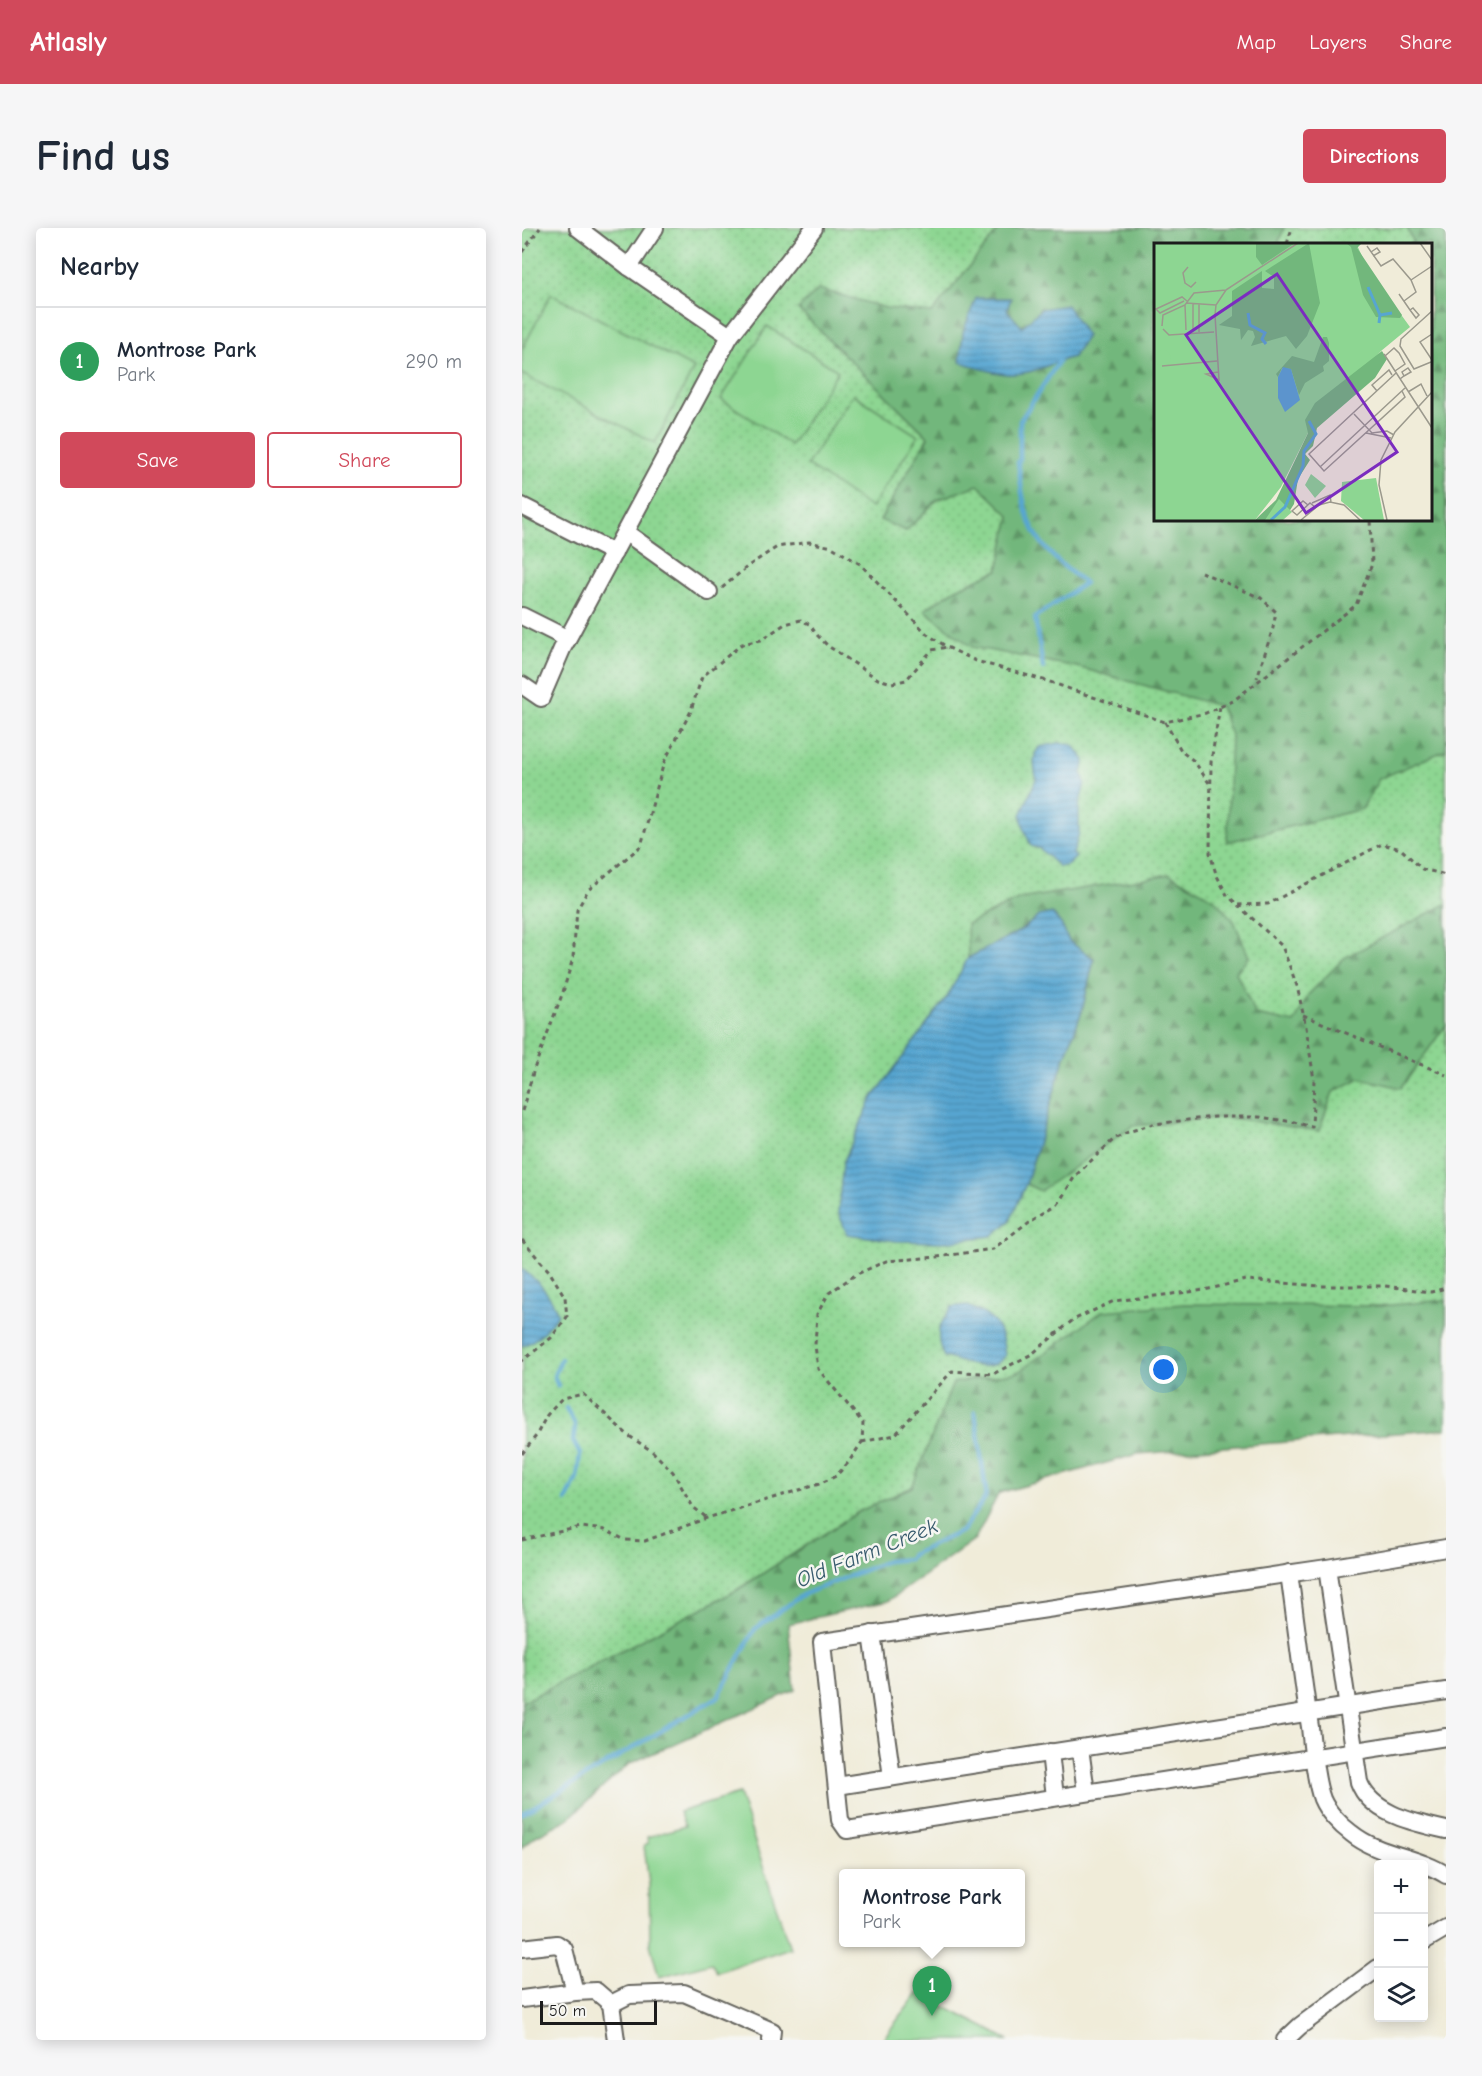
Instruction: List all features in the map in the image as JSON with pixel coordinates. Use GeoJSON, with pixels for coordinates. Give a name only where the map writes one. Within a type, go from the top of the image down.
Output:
{"type":"FeatureCollection","features":[{"type":"Feature","properties":{"kind":"street"},"geometry":{"type":"LineString","coordinates":[[629,267],[655,228]]}},
{"type":"Feature","properties":{"kind":"street"},"geometry":{"type":"LineString","coordinates":[[522,685],[541,698],[568,639],[730,336],[814,228]]}},
{"type":"Feature","properties":{"kind":"street"},"geometry":{"type":"LineString","coordinates":[[586,230],[629,267],[730,336]]}},
{"type":"Feature","properties":{"kind":"street"},"geometry":{"type":"LineString","coordinates":[[522,506],[614,553]]}},
{"type":"Feature","properties":{"kind":"street"},"geometry":{"type":"LineString","coordinates":[[625,532],[709,592]]}},
{"type":"Feature","properties":{"kind":"street"},"geometry":{"type":"LineString","coordinates":[[522,616],[568,639]]}},
{"type":"Feature","properties":{"kind":"street"},"geometry":{"type":"LineString","coordinates":[[1446,1548],[1327,1568],[822,1642],[840,1820],[847,1830],[1446,1737]]}},
{"type":"Feature","properties":{"kind":"street"},"geometry":{"type":"LineString","coordinates":[[1327,1568],[1354,1751],[1362,1790],[1386,1811],[1446,1830]]}},
{"type":"Feature","properties":{"kind":"street"},"geometry":{"type":"LineString","coordinates":[[1289,1573],[1307,1712],[1322,1799],[1333,1816],[1350,1833],[1369,1846],[1433,1867],[1446,1875]]}},
{"type":"Feature","properties":{"kind":"street"},"geometry":{"type":"LineString","coordinates":[[872,1634],[892,1777]]}},
{"type":"Feature","properties":{"kind":"street"},"geometry":{"type":"LineString","coordinates":[[837,1786],[1446,1691]]}},
{"type":"Feature","properties":{"kind":"street"},"geometry":{"type":"LineString","coordinates":[[1080,1748],[1086,1792]]}},
{"type":"Feature","properties":{"kind":"street"},"geometry":{"type":"LineString","coordinates":[[1050,1752],[1055,1797]]}},
{"type":"Feature","properties":{"kind":"street"},"geometry":{"type":"LineString","coordinates":[[1428,1939],[1446,1928]]}},
{"type":"Feature","properties":{"kind":"street"},"geometry":{"type":"LineString","coordinates":[[522,1948],[557,1944],[564,1949],[575,1992]]}},
{"type":"Feature","properties":{"kind":"street"},"geometry":{"type":"LineString","coordinates":[[1285,2040],[1300,2026],[1374,1971]]}},
{"type":"Feature","properties":{"kind":"street"},"geometry":{"type":"LineString","coordinates":[[522,2000],[596,1991],[611,2004],[616,2040]]}},
{"type":"Feature","properties":{"kind":"street"},"geometry":{"type":"LineString","coordinates":[[611,2004],[629,1995],[684,1993],[772,2031],[771,2040]]}},
{"type":"Feature","properties":{"kind":"path"},"geometry":{"type":"LineString","coordinates":[[522,252],[540,228]]}},
{"type":"Feature","properties":{"kind":"path"},"geometry":{"type":"LineString","coordinates":[[1287,243],[1292,228]]}},
{"type":"Feature","properties":{"kind":"path"},"geometry":{"type":"LineString","coordinates":[[709,592],[722,588],[748,566],[777,547],[809,542],[832,547],[860,564],[884,587],[912,621],[947,647],[976,661],[1047,681],[1166,722],[1206,712],[1233,700],[1356,605],[1372,564],[1370,520]]}},
{"type":"Feature","properties":{"kind":"path"},"geometry":{"type":"LineString","coordinates":[[1201,572],[1261,598],[1276,612],[1274,628],[1257,680]]}},
{"type":"Feature","properties":{"kind":"path"},"geometry":{"type":"LineString","coordinates":[[522,1111],[534,1069],[563,992],[573,958],[577,910],[588,890],[641,846],[664,762],[690,713],[702,676],[742,644],[761,640],[785,624],[801,620],[809,624],[828,646],[878,679],[892,683],[906,680],[932,650],[947,647]]}},
{"type":"Feature","properties":{"kind":"path"},"geometry":{"type":"LineString","coordinates":[[522,1540],[581,1527],[605,1530],[625,1540],[645,1541],[707,1518],[819,1484],[836,1476],[862,1442],[863,1423],[818,1369],[815,1345],[817,1314],[829,1293],[855,1275],[886,1261],[938,1257],[993,1249],[1032,1219],[1058,1204],[1075,1176],[1113,1139],[1128,1132],[1153,1124],[1215,1117],[1259,1117],[1312,1127],[1314,1080],[1297,986],[1282,946],[1227,895],[1216,874],[1210,854],[1211,762],[1220,706]]}},
{"type":"Feature","properties":{"kind":"path"},"geometry":{"type":"LineString","coordinates":[[1166,722],[1182,752],[1194,761],[1210,785]]}},
{"type":"Feature","properties":{"kind":"path"},"geometry":{"type":"LineString","coordinates":[[1238,905],[1268,904],[1382,844],[1401,849],[1422,869],[1446,875]]}},
{"type":"Feature","properties":{"kind":"path"},"geometry":{"type":"LineString","coordinates":[[1303,1015],[1446,1075]]}},
{"type":"Feature","properties":{"kind":"path"},"geometry":{"type":"LineString","coordinates":[[522,1240],[549,1271],[565,1297],[567,1317],[551,1338],[522,1361]]}},
{"type":"Feature","properties":{"kind":"path"},"geometry":{"type":"LineString","coordinates":[[862,1442],[894,1435],[952,1371],[993,1374],[1032,1354],[1073,1320],[1114,1300],[1205,1290],[1246,1280],[1320,1286],[1385,1286],[1431,1292],[1446,1288]]}},
{"type":"Feature","properties":{"kind":"path"},"geometry":{"type":"LineString","coordinates":[[522,1454],[536,1436],[547,1415],[561,1399],[583,1394],[673,1472],[693,1507],[707,1518]]}},
{"type":"Feature","properties":{"kind":"green space"},"geometry":{"type":"Polygon","coordinates":[[[522,228],[1446,228],[1446,1341],[860,1511],[737,1590],[522,1716],[522,228]]]}},
{"type":"Feature","properties":{"kind":"green space"},"geometry":{"type":"Polygon","coordinates":[[[1000,228],[1284,228],[1278,243],[1154,243],[1154,520],[1431,520],[1431,243],[1412,243],[1413,241],[1407,228],[1446,228],[1446,750],[1379,779],[1362,809],[1227,842],[1231,735],[1220,706],[1077,667],[972,647],[924,610],[956,589],[998,570],[1010,516],[978,485],[937,500],[906,531],[880,520],[928,437],[798,309],[819,289],[886,308],[932,313],[1000,228]]]}},
{"type":"Feature","properties":{"kind":"green space"},"geometry":{"type":"Polygon","coordinates":[[[551,294],[694,368],[655,443],[522,374],[522,350],[551,294]]]}},
{"type":"Feature","properties":{"kind":"green space"},"geometry":{"type":"Polygon","coordinates":[[[767,326],[838,371],[791,445],[721,399],[767,326]]]}},
{"type":"Feature","properties":{"kind":"green space"},"geometry":{"type":"Polygon","coordinates":[[[853,394],[918,436],[871,508],[807,465],[853,394]]]}},
{"type":"Feature","properties":{"kind":"green space"},"geometry":{"type":"Polygon","coordinates":[[[1170,874],[1213,898],[1234,921],[1249,957],[1236,972],[1256,1015],[1294,1023],[1309,994],[1344,958],[1446,904],[1446,1025],[1401,1088],[1360,1078],[1333,1092],[1319,1131],[1225,1117],[1133,1126],[1040,1191],[1026,1184],[1063,1062],[1082,1011],[1094,959],[1069,941],[1061,924],[1039,916],[1020,931],[968,958],[967,924],[1020,899],[1170,874]]]}},
{"type":"Feature","properties":{"kind":"green space"},"geometry":{"type":"Polygon","coordinates":[[[1446,1300],[1446,1429],[1138,1454],[999,1493],[975,1539],[888,1601],[788,1624],[795,1690],[629,1764],[568,1819],[534,1837],[522,1848],[522,1702],[737,1590],[860,1511],[912,1487],[953,1383],[1018,1372],[1103,1311],[1184,1304],[1380,1306],[1446,1300]]]}},
{"type":"Feature","properties":{"kind":"green space"},"geometry":{"type":"Polygon","coordinates":[[[739,1794],[790,1948],[717,1972],[711,1963],[659,1977],[650,1944],[649,1884],[644,1846],[648,1844],[647,1837],[685,1826],[679,1812],[739,1794]]]}},
{"type":"Feature","properties":{"kind":"green space"},"geometry":{"type":"Polygon","coordinates":[[[918,1993],[1009,2040],[882,2040],[918,1993]]]}},
{"type":"Feature","properties":{"kind":"water"},"geometry":{"type":"Polygon","coordinates":[[[976,298],[1011,298],[1007,310],[1022,327],[1041,309],[1067,305],[1087,336],[1073,357],[1023,373],[1000,373],[960,362],[963,332],[976,298]]]}},
{"type":"Feature","properties":{"kind":"water"},"geometry":{"type":"Polygon","coordinates":[[[1059,743],[1073,745],[1085,760],[1082,773],[1085,783],[1079,806],[1079,833],[1073,854],[1076,857],[1068,865],[1059,867],[1040,849],[1031,846],[1021,815],[1036,779],[1035,754],[1039,747],[1059,743]]]}},
{"type":"Feature","properties":{"kind":"water"},"geometry":{"type":"Polygon","coordinates":[[[1052,913],[1061,924],[1069,941],[1094,959],[1082,1011],[1063,1062],[1026,1184],[1010,1221],[992,1236],[943,1242],[896,1241],[847,1234],[838,1212],[843,1163],[871,1100],[947,997],[968,958],[1020,931],[1039,916],[1052,913]]]}},
{"type":"Feature","properties":{"kind":"water"},"geometry":{"type":"Polygon","coordinates":[[[522,1269],[544,1289],[558,1314],[538,1337],[522,1346],[522,1269]]]}},
{"type":"Feature","properties":{"kind":"water"},"geometry":{"type":"Polygon","coordinates":[[[966,1305],[990,1318],[999,1329],[1005,1356],[999,1362],[976,1366],[944,1357],[938,1337],[943,1320],[952,1307],[966,1305]]]}},
{"type":"Feature","properties":{"kind":"waterway","name":"Old Farm Creek"},"geometry":{"type":"LineString","coordinates":[[1043,668],[1035,617],[1085,583],[1053,556],[1035,532],[1025,508],[1018,462],[1020,459],[1020,421],[1059,361]]}},
{"type":"Feature","properties":{"kind":"waterway"},"geometry":{"type":"LineString","coordinates":[[558,1386],[554,1376],[561,1359]]}},
{"type":"Feature","properties":{"kind":"waterway"},"geometry":{"type":"LineString","coordinates":[[566,1408],[575,1425],[573,1441],[580,1454],[577,1478],[566,1501]]}},
{"type":"Feature","properties":{"kind":"waterway","name":"Old Farm Creek"},"geometry":{"type":"LineString","coordinates":[[522,1814],[718,1697],[755,1629],[802,1595],[887,1561],[909,1559],[911,1555],[962,1531],[985,1498],[986,1492],[975,1412]]}},
{"type":"Feature","properties":{"kind":"place","name":"Montrose Park"},"geometry":{"type":"Point","coordinates":[932,2016]}}]}
